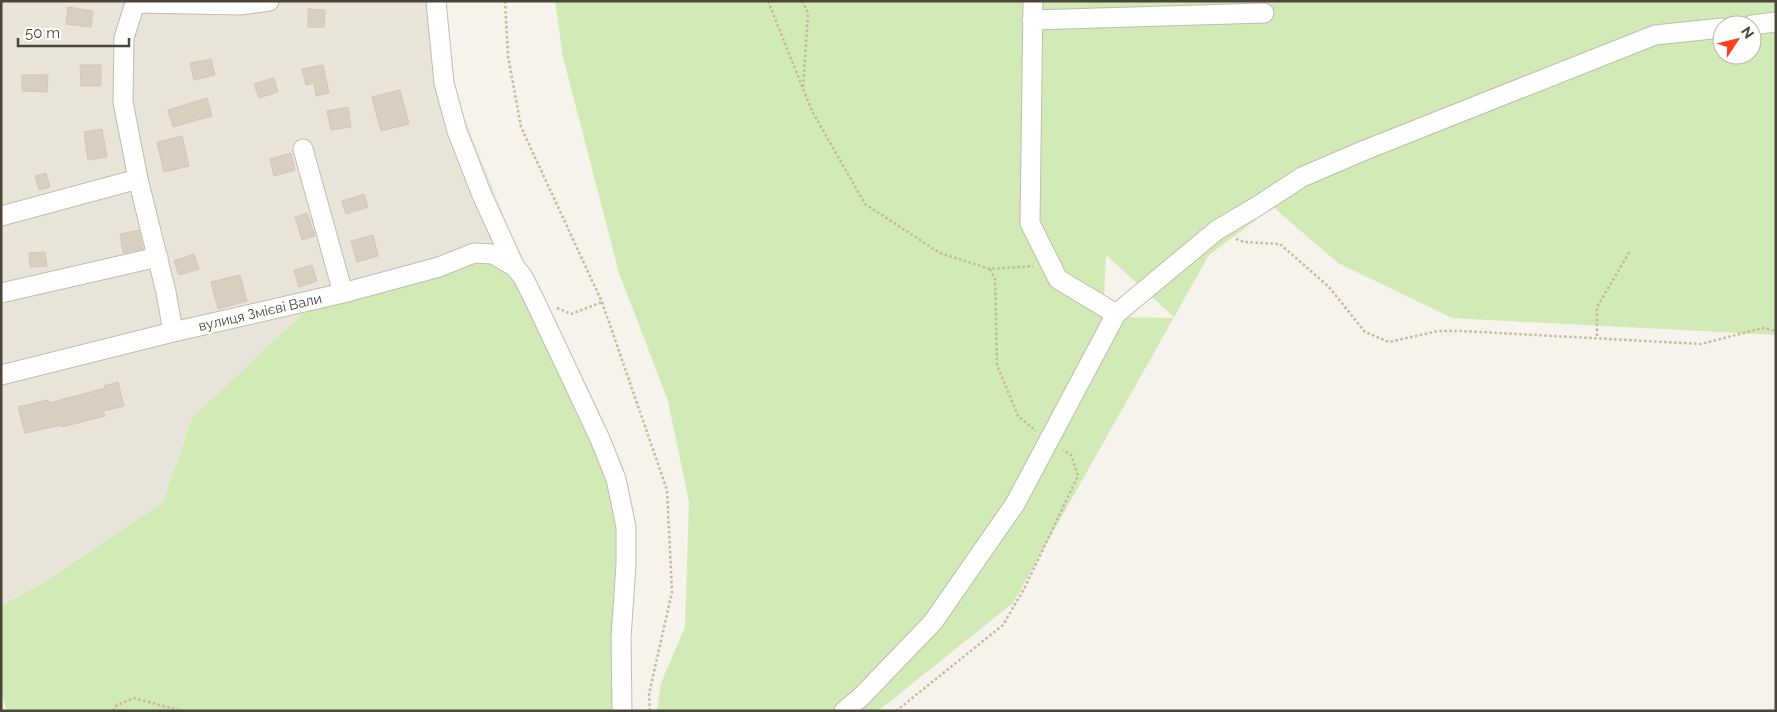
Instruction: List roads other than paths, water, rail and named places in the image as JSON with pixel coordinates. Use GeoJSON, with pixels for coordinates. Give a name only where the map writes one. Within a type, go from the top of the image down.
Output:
{"type":"FeatureCollection","features":[{"type":"Feature","properties":{"kind":"street"},"geometry":{"type":"LineString","coordinates":[[173,332],[158,257],[138,179],[124,102],[124,38],[129,2],[240,6],[269,1]]}},
{"type":"Feature","properties":{"kind":"street"},"geometry":{"type":"LineString","coordinates":[[436,1],[444,83],[457,131],[482,195],[515,266],[534,299],[600,439],[616,479],[626,527],[626,564],[621,638],[622,711]]}},
{"type":"Feature","properties":{"kind":"street"},"geometry":{"type":"LineString","coordinates":[[1032,1],[1030,222],[1058,279],[1116,314]]}},
{"type":"Feature","properties":{"kind":"street"},"geometry":{"type":"LineString","coordinates":[[1032,20],[1264,13]]}},
{"type":"Feature","properties":{"kind":"street"},"geometry":{"type":"LineString","coordinates":[[1762,24],[1776,22]]}},
{"type":"Feature","properties":{"kind":"street"},"geometry":{"type":"LineString","coordinates":[[844,711],[861,697],[932,622],[1015,504],[1116,314],[1217,230],[1302,177],[1365,150],[1655,35],[1712,29]]}},
{"type":"Feature","properties":{"kind":"street"},"geometry":{"type":"LineString","coordinates":[[303,149],[342,293]]}},
{"type":"Feature","properties":{"kind":"street"},"geometry":{"type":"LineString","coordinates":[[1,216],[138,179]]}},
{"type":"Feature","properties":{"kind":"street","name":"вулиця Змієві Вали"},"geometry":{"type":"LineString","coordinates":[[1,375],[173,332],[342,293],[439,267],[474,253],[493,254],[515,266]]}},
{"type":"Feature","properties":{"kind":"street"},"geometry":{"type":"LineString","coordinates":[[1,293],[158,257]]}}]}
